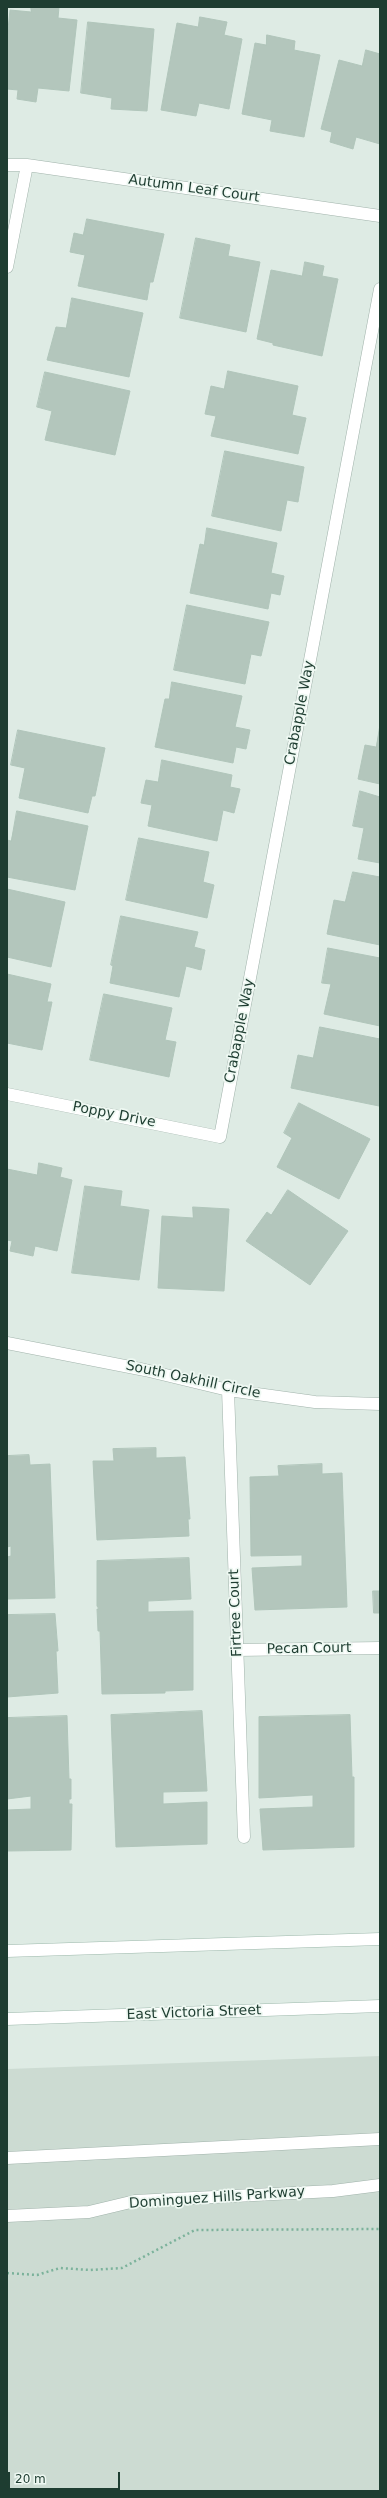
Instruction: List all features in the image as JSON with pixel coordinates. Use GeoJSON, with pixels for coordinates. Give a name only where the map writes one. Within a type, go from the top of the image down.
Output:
{"type":"FeatureCollection","features":[{"type":"Feature","properties":{"kind":"street","name":"Autumn Leaf Court"},"geometry":{"type":"LineString","coordinates":[[7,165],[27,165],[380,216]]}},
{"type":"Feature","properties":{"kind":"street"},"geometry":{"type":"LineString","coordinates":[[7,267],[27,165]]}},
{"type":"Feature","properties":{"kind":"street","name":"Crabapple Way"},"geometry":{"type":"LineString","coordinates":[[220,1137],[380,289]]}},
{"type":"Feature","properties":{"kind":"street","name":"Poppy Drive"},"geometry":{"type":"LineString","coordinates":[[7,1094],[220,1137]]}},
{"type":"Feature","properties":{"kind":"street","name":"South Oakhill Circle"},"geometry":{"type":"LineString","coordinates":[[7,1343],[145,1370],[228,1390],[315,1402],[380,1404]]}},
{"type":"Feature","properties":{"kind":"street","name":"Firtree Court"},"geometry":{"type":"LineString","coordinates":[[228,1390],[244,1836]]}},
{"type":"Feature","properties":{"kind":"street","name":"Pecan Court"},"geometry":{"type":"LineString","coordinates":[[238,1650],[380,1648]]}},
{"type":"Feature","properties":{"kind":"street"},"geometry":{"type":"LineString","coordinates":[[7,1951],[380,1939]]}},
{"type":"Feature","properties":{"kind":"street","name":"East Victoria Street"},"geometry":{"type":"LineString","coordinates":[[7,2019],[380,2006]]}},
{"type":"Feature","properties":{"kind":"street"},"geometry":{"type":"LineString","coordinates":[[7,2158],[380,2139]]}},
{"type":"Feature","properties":{"kind":"street","name":"Dominguez Hills Parkway"},"geometry":{"type":"LineString","coordinates":[[7,2216],[89,2212],[135,2201],[333,2191],[380,2185]]}},
{"type":"Feature","properties":{"kind":"path"},"geometry":{"type":"LineString","coordinates":[[7,2273],[37,2275],[60,2268],[90,2270],[122,2268],[195,2230],[380,2229]]}},
{"type":"Feature","properties":{"kind":"shaded area"},"geometry":{"type":"Polygon","coordinates":[[[380,2056],[380,2491],[7,2491],[7,2069],[380,2056]]]}},
{"type":"Feature","properties":{"kind":"building"},"geometry":{"type":"Polygon","coordinates":[[[31,7],[59,7],[58,18],[77,20],[69,91],[38,88],[36,102],[17,99],[18,90],[7,89],[7,39],[10,10],[31,12],[31,7]]]}},
{"type":"Feature","properties":{"kind":"building"},"geometry":{"type":"Polygon","coordinates":[[[200,17],[227,22],[224,35],[242,39],[229,109],[199,103],[196,116],[161,110],[177,23],[198,27],[200,17]]]}},
{"type":"Feature","properties":{"kind":"building"},"geometry":{"type":"Polygon","coordinates":[[[88,22],[154,29],[147,111],[111,109],[112,98],[81,93],[88,22]]]}},
{"type":"Feature","properties":{"kind":"building"},"geometry":{"type":"Polygon","coordinates":[[[267,35],[295,41],[294,50],[320,55],[304,137],[270,131],[272,120],[242,114],[255,43],[266,45],[267,35]]]}},
{"type":"Feature","properties":{"kind":"building"},"geometry":{"type":"Polygon","coordinates":[[[366,50],[380,54],[380,144],[356,137],[353,149],[330,142],[332,132],[321,129],[339,60],[362,66],[366,50]]]}},
{"type":"Feature","properties":{"kind":"building"},"geometry":{"type":"Polygon","coordinates":[[[87,219],[164,234],[153,282],[150,282],[147,300],[78,286],[85,255],[70,252],[74,233],[83,235],[87,219]]]}},
{"type":"Feature","properties":{"kind":"building"},"geometry":{"type":"Polygon","coordinates":[[[196,238],[230,245],[228,256],[260,262],[246,332],[180,318],[196,238]]]}},
{"type":"Feature","properties":{"kind":"building"},"geometry":{"type":"Polygon","coordinates":[[[305,262],[324,266],[322,276],[338,279],[322,356],[273,345],[273,343],[257,339],[271,270],[302,276],[305,262]]]}},
{"type":"Feature","properties":{"kind":"building"},"geometry":{"type":"Polygon","coordinates":[[[72,298],[143,313],[129,377],[47,360],[56,327],[66,328],[72,298]]]}},
{"type":"Feature","properties":{"kind":"building"},"geometry":{"type":"Polygon","coordinates":[[[228,371],[298,386],[292,415],[306,418],[298,454],[211,436],[216,416],[205,414],[211,386],[224,389],[228,371]]]}},
{"type":"Feature","properties":{"kind":"building"},"geometry":{"type":"Polygon","coordinates":[[[45,372],[130,391],[115,455],[45,440],[52,411],[37,407],[45,372]]]}},
{"type":"Feature","properties":{"kind":"building"},"geometry":{"type":"Polygon","coordinates":[[[225,451],[304,467],[298,502],[287,500],[281,531],[212,516],[225,451]]]}},
{"type":"Feature","properties":{"kind":"building"},"geometry":{"type":"Polygon","coordinates":[[[207,528],[277,543],[271,573],[284,576],[280,595],[271,593],[268,609],[190,593],[200,544],[204,545],[207,528]]]}},
{"type":"Feature","properties":{"kind":"building"},"geometry":{"type":"Polygon","coordinates":[[[187,605],[269,622],[261,656],[251,654],[245,684],[174,670],[187,605]]]}},
{"type":"Feature","properties":{"kind":"building"},"geometry":{"type":"Polygon","coordinates":[[[172,682],[242,696],[235,727],[250,730],[246,749],[236,747],[233,763],[155,747],[165,699],[169,699],[172,682]]]}},
{"type":"Feature","properties":{"kind":"building"},"geometry":{"type":"Polygon","coordinates":[[[380,725],[380,784],[358,779],[365,745],[376,747],[380,725]]]}},
{"type":"Feature","properties":{"kind":"building"},"geometry":{"type":"Polygon","coordinates":[[[18,730],[105,748],[95,796],[92,796],[88,813],[19,798],[25,768],[11,765],[18,730]]]}},
{"type":"Feature","properties":{"kind":"building"},"geometry":{"type":"Polygon","coordinates":[[[162,760],[232,775],[230,787],[240,789],[234,813],[223,810],[217,841],[148,826],[152,805],[141,803],[146,780],[158,782],[162,760]]]}},
{"type":"Feature","properties":{"kind":"building"},"geometry":{"type":"Polygon","coordinates":[[[360,791],[380,797],[380,863],[358,859],[364,828],[353,826],[360,791]]]}},
{"type":"Feature","properties":{"kind":"building"},"geometry":{"type":"Polygon","coordinates":[[[17,811],[88,826],[75,890],[7,877],[7,840],[11,841],[17,811]]]}},
{"type":"Feature","properties":{"kind":"building"},"geometry":{"type":"Polygon","coordinates":[[[139,838],[209,852],[203,882],[214,885],[207,918],[126,900],[139,838]]]}},
{"type":"Feature","properties":{"kind":"building"},"geometry":{"type":"Polygon","coordinates":[[[353,872],[380,877],[380,945],[327,934],[334,900],[345,902],[353,872]]]}},
{"type":"Feature","properties":{"kind":"building"},"geometry":{"type":"Polygon","coordinates":[[[7,889],[65,902],[51,967],[7,957],[7,889]]]}},
{"type":"Feature","properties":{"kind":"building"},"geometry":{"type":"Polygon","coordinates":[[[121,916],[198,932],[194,947],[205,950],[201,970],[186,966],[179,997],[110,983],[113,966],[111,965],[121,916]]]}},
{"type":"Feature","properties":{"kind":"building"},"geometry":{"type":"Polygon","coordinates":[[[328,948],[380,958],[380,1026],[324,1014],[331,984],[322,983],[328,948]]]}},
{"type":"Feature","properties":{"kind":"building"},"geometry":{"type":"Polygon","coordinates":[[[7,974],[51,984],[47,1002],[52,1002],[42,1050],[7,1043],[7,974]]]}},
{"type":"Feature","properties":{"kind":"building"},"geometry":{"type":"Polygon","coordinates":[[[104,994],[172,1008],[165,1040],[176,1042],[169,1077],[90,1060],[104,994]]]}},
{"type":"Feature","properties":{"kind":"building"},"geometry":{"type":"Polygon","coordinates":[[[320,1027],[380,1039],[379,1106],[291,1088],[298,1055],[313,1058],[320,1027]]]}},
{"type":"Feature","properties":{"kind":"building"},"geometry":{"type":"Polygon","coordinates":[[[299,1103],[370,1139],[339,1199],[277,1167],[292,1138],[284,1133],[299,1103]]]}},
{"type":"Feature","properties":{"kind":"building"},"geometry":{"type":"Polygon","coordinates":[[[39,1163],[62,1168],[60,1177],[72,1180],[57,1251],[35,1246],[33,1256],[10,1251],[12,1241],[7,1240],[7,1169],[37,1175],[39,1163]]]}},
{"type":"Feature","properties":{"kind":"building"},"geometry":{"type":"Polygon","coordinates":[[[85,1186],[122,1191],[120,1206],[149,1210],[139,1280],[72,1273],[85,1186]]]}},
{"type":"Feature","properties":{"kind":"building"},"geometry":{"type":"Polygon","coordinates":[[[288,1190],[348,1231],[310,1285],[246,1241],[267,1212],[271,1215],[288,1190]]]}},
{"type":"Feature","properties":{"kind":"building"},"geometry":{"type":"Polygon","coordinates":[[[193,1207],[229,1209],[224,1291],[158,1288],[162,1216],[193,1218],[193,1207]]]}},
{"type":"Feature","properties":{"kind":"building"},"geometry":{"type":"Polygon","coordinates":[[[156,1448],[156,1458],[185,1457],[190,1519],[188,1519],[189,1536],[97,1540],[93,1461],[114,1461],[113,1449],[156,1448]]]}},
{"type":"Feature","properties":{"kind":"building"},"geometry":{"type":"Polygon","coordinates":[[[29,1455],[30,1465],[50,1464],[55,1598],[7,1599],[7,1557],[11,1556],[11,1546],[7,1547],[7,1456],[29,1455]]]}},
{"type":"Feature","properties":{"kind":"building"},"geometry":{"type":"Polygon","coordinates":[[[322,1464],[322,1474],[342,1473],[347,1607],[255,1610],[252,1568],[302,1566],[302,1555],[251,1556],[250,1477],[279,1476],[278,1466],[322,1464]]]}},
{"type":"Feature","properties":{"kind":"building"},"geometry":{"type":"Polygon","coordinates":[[[189,1558],[191,1599],[148,1601],[148,1612],[193,1611],[193,1690],[165,1691],[165,1693],[102,1694],[100,1631],[98,1631],[97,1609],[99,1609],[97,1606],[97,1561],[189,1558]]]}},
{"type":"Feature","properties":{"kind":"building"},"geometry":{"type":"Polygon","coordinates":[[[373,1591],[380,1591],[380,1613],[374,1613],[373,1591]]]}},
{"type":"Feature","properties":{"kind":"building"},"geometry":{"type":"Polygon","coordinates":[[[55,1614],[58,1651],[56,1651],[58,1693],[7,1697],[7,1615],[55,1614]]]}},
{"type":"Feature","properties":{"kind":"building"},"geometry":{"type":"Polygon","coordinates":[[[202,1711],[207,1791],[163,1792],[163,1804],[207,1802],[207,1844],[116,1847],[111,1715],[202,1711]]]}},
{"type":"Feature","properties":{"kind":"building"},"geometry":{"type":"Polygon","coordinates":[[[350,1715],[352,1777],[354,1777],[354,1847],[263,1850],[260,1809],[313,1807],[313,1795],[259,1798],[259,1717],[350,1715]]]}},
{"type":"Feature","properties":{"kind":"building"},"geometry":{"type":"Polygon","coordinates":[[[67,1716],[69,1779],[71,1779],[71,1799],[69,1799],[69,1804],[72,1804],[71,1850],[7,1851],[7,1810],[31,1809],[31,1796],[7,1799],[7,1718],[67,1716]]]}}]}
